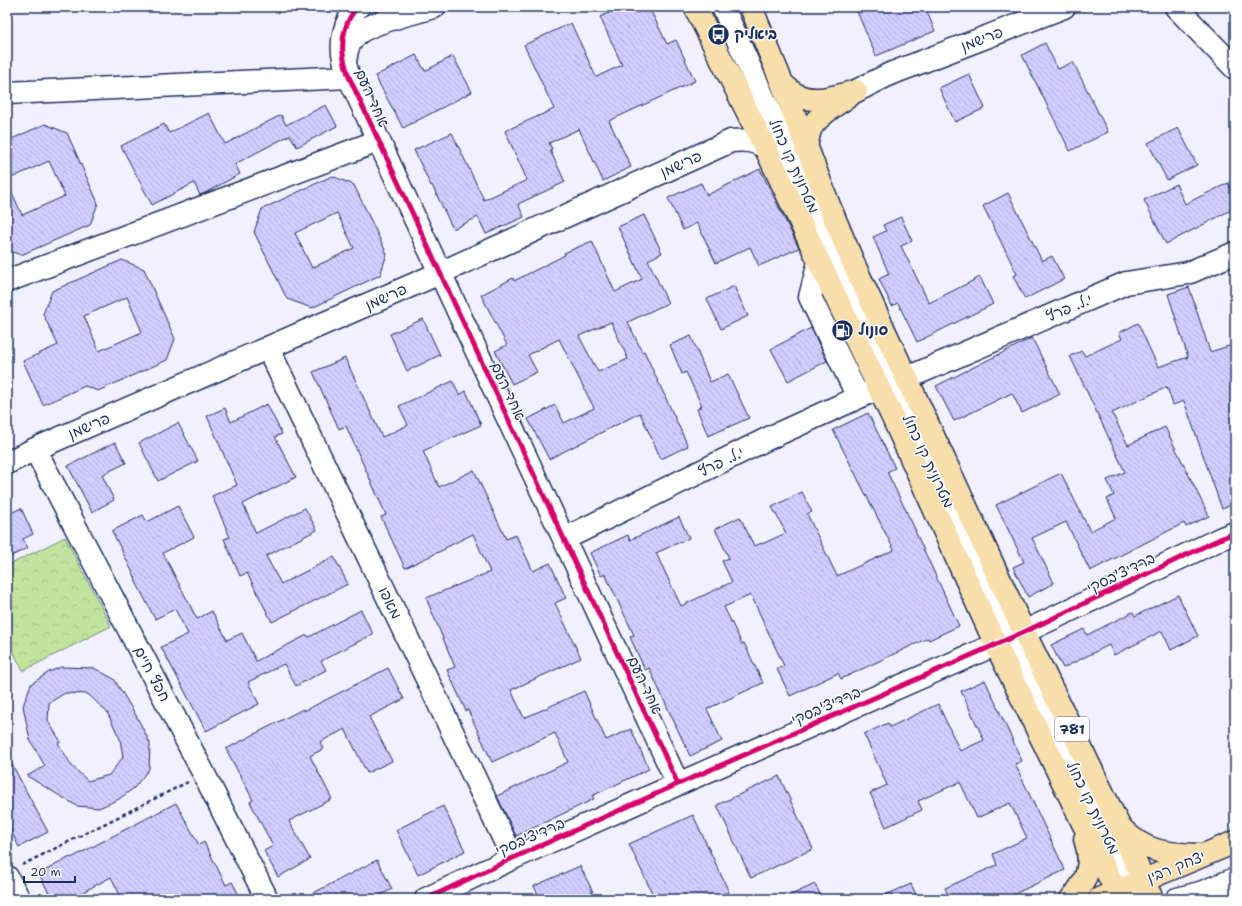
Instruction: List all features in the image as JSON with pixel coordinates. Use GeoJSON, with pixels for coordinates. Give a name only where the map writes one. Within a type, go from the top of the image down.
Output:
{"type":"FeatureCollection","features":[{"type":"Feature","properties":{"kind":"main road","name":"781"},"geometry":{"type":"LineString","coordinates":[[695,7],[765,147],[879,388],[1010,639],[1119,826],[1134,894]]}},
{"type":"Feature","properties":{"kind":"main road","name":"781"},"geometry":{"type":"LineString","coordinates":[[751,7],[830,208],[855,267],[907,378],[1075,806],[1134,894]]}},
{"type":"Feature","properties":{"kind":"main road"},"geometry":{"type":"LineString","coordinates":[[782,83],[796,95],[807,98],[822,99],[856,91]]}},
{"type":"Feature","properties":{"kind":"main road"},"geometry":{"type":"LineString","coordinates":[[806,149],[811,128],[818,119],[856,91]]}},
{"type":"Feature","properties":{"kind":"main road"},"geometry":{"type":"LineString","coordinates":[[1071,899],[1084,883],[1089,860],[1088,846],[1075,806]]}},
{"type":"Feature","properties":{"kind":"main road"},"geometry":{"type":"LineString","coordinates":[[1119,826],[1134,840],[1147,848],[1175,854],[1204,855]]}},
{"type":"Feature","properties":{"kind":"main road","name":"יצחק רבין"},"geometry":{"type":"LineString","coordinates":[[1134,894],[1204,855],[1235,842]]}},
{"type":"Feature","properties":{"kind":"street","name":"אחד העם"},"geometry":{"type":"LineString","coordinates":[[358,7],[349,19],[342,44],[343,58],[349,77],[678,784]]}},
{"type":"Feature","properties":{"kind":"street","name":"אחד העם"},"geometry":{"type":"LineString","coordinates":[[349,77],[346,52],[356,35],[379,23],[434,7]]}},
{"type":"Feature","properties":{"kind":"street","name":"מטרונית קו כחול"},"geometry":{"type":"LineString","coordinates":[[723,7],[889,378],[1010,639],[1123,868],[1134,894]]}},
{"type":"Feature","properties":{"kind":"street","name":"פרישמן"},"geometry":{"type":"LineString","coordinates":[[856,91],[890,74],[1064,7]]}},
{"type":"Feature","properties":{"kind":"street"},"geometry":{"type":"LineString","coordinates":[[1176,7],[1235,68]]}},
{"type":"Feature","properties":{"kind":"street"},"geometry":{"type":"LineString","coordinates":[[7,93],[349,77]]}},
{"type":"Feature","properties":{"kind":"street","name":"פרישמן"},"geometry":{"type":"LineString","coordinates":[[7,463],[35,449],[440,273],[731,141],[744,140],[754,142],[765,147]]}},
{"type":"Feature","properties":{"kind":"street"},"geometry":{"type":"LineString","coordinates":[[7,281],[378,141]]}},
{"type":"Feature","properties":{"kind":"street","name":"י.ל. פרץ"},"geometry":{"type":"LineString","coordinates":[[907,378],[1126,283],[1188,273],[1235,253]]}},
{"type":"Feature","properties":{"kind":"street"},"geometry":{"type":"LineString","coordinates":[[819,262],[810,297],[858,397]]}},
{"type":"Feature","properties":{"kind":"street","name":"מאפו"},"geometry":{"type":"LineString","coordinates":[[268,348],[513,858]]}},
{"type":"Feature","properties":{"kind":"street","name":"י.ל. פרץ"},"geometry":{"type":"LineString","coordinates":[[564,539],[769,438],[879,388]]}},
{"type":"Feature","properties":{"kind":"street","name":"חפץ חיים"},"geometry":{"type":"LineString","coordinates":[[35,449],[268,899]]}},
{"type":"Feature","properties":{"kind":"street","name":"ברדיצ'בסקי"},"geometry":{"type":"LineString","coordinates":[[426,899],[678,784],[1010,639],[1235,533]]}},
{"type":"Feature","properties":{"kind":"street"},"geometry":{"type":"LineString","coordinates":[[14,872],[19,899]]}},
{"type":"Feature","properties":{"kind":"street"},"geometry":{"type":"LineString","coordinates":[[1177,899],[1200,893],[1235,879]]}},
{"type":"Feature","properties":{"kind":"path"},"geometry":{"type":"LineString","coordinates":[[14,872],[204,774]]}},
{"type":"Feature","properties":{"kind":"green space"},"geometry":{"type":"Polygon","coordinates":[[[65,537],[111,626],[23,671],[7,639],[7,566],[65,537]]]}},
{"type":"Feature","properties":{"kind":"building"},"geometry":{"type":"Polygon","coordinates":[[[621,7],[649,7],[667,44],[676,40],[695,81],[609,121],[631,167],[603,181],[579,129],[549,143],[552,149],[550,150],[565,182],[518,204],[524,217],[486,234],[478,217],[453,229],[414,150],[452,133],[484,200],[527,180],[505,131],[554,109],[524,45],[571,23],[596,77],[622,65],[600,17],[621,7]]]}},
{"type":"Feature","properties":{"kind":"building"},"geometry":{"type":"Polygon","coordinates":[[[855,7],[925,7],[935,31],[876,56],[855,7]]]}},
{"type":"Feature","properties":{"kind":"building"},"geometry":{"type":"Polygon","coordinates":[[[1045,43],[1058,69],[1073,62],[1108,132],[1070,151],[1022,55],[1045,43]]]}},
{"type":"Feature","properties":{"kind":"building"},"geometry":{"type":"Polygon","coordinates":[[[416,55],[425,71],[453,56],[472,92],[403,128],[375,76],[416,55]]]}},
{"type":"Feature","properties":{"kind":"building"},"geometry":{"type":"Polygon","coordinates":[[[969,74],[985,108],[955,122],[939,88],[969,74]]]}},
{"type":"Feature","properties":{"kind":"building"},"geometry":{"type":"Polygon","coordinates":[[[326,105],[337,126],[297,147],[290,135],[235,164],[240,174],[205,193],[200,195],[194,183],[152,205],[121,146],[164,124],[169,133],[209,113],[225,144],[281,115],[286,125],[326,105]]]}},
{"type":"Feature","properties":{"kind":"building"},"geometry":{"type":"Polygon","coordinates":[[[45,124],[67,133],[98,203],[90,225],[21,255],[7,250],[7,181],[22,215],[65,196],[49,161],[7,180],[7,141],[45,124]]]}},
{"type":"Feature","properties":{"kind":"building"},"geometry":{"type":"Polygon","coordinates":[[[1178,128],[1197,165],[1167,180],[1148,143],[1178,128]]]}},
{"type":"Feature","properties":{"kind":"building"},"geometry":{"type":"Polygon","coordinates":[[[760,169],[799,248],[759,266],[750,247],[716,263],[697,223],[683,230],[668,198],[701,183],[707,195],[760,169]]]}},
{"type":"Feature","properties":{"kind":"building"},"geometry":{"type":"Polygon","coordinates":[[[332,176],[354,185],[387,254],[380,275],[312,308],[287,299],[254,232],[262,209],[332,176]],[[337,213],[295,233],[312,268],[354,248],[337,213]]]}},
{"type":"Feature","properties":{"kind":"building"},"geometry":{"type":"Polygon","coordinates":[[[1228,183],[1235,197],[1235,208],[1166,244],[1144,200],[1176,184],[1185,204],[1228,183]]]}},
{"type":"Feature","properties":{"kind":"building"},"geometry":{"type":"Polygon","coordinates":[[[1008,193],[1042,261],[1052,256],[1064,279],[1025,299],[1013,276],[1017,274],[983,206],[1008,193]]]}},
{"type":"Feature","properties":{"kind":"building"},"geometry":{"type":"Polygon","coordinates":[[[644,215],[662,253],[648,260],[668,303],[628,322],[642,352],[644,351],[688,446],[661,459],[640,413],[549,459],[528,419],[555,405],[564,423],[594,408],[559,339],[528,355],[537,372],[512,384],[495,351],[507,345],[481,295],[513,278],[514,281],[565,255],[564,253],[592,241],[615,292],[642,279],[618,227],[644,215]],[[611,322],[579,336],[598,372],[628,359],[611,322]]]}},
{"type":"Feature","properties":{"kind":"building"},"geometry":{"type":"Polygon","coordinates":[[[901,217],[912,241],[901,246],[929,303],[980,277],[993,304],[917,342],[898,303],[892,306],[879,279],[889,274],[873,237],[886,231],[883,225],[901,217]]]}},
{"type":"Feature","properties":{"kind":"building"},"geometry":{"type":"Polygon","coordinates":[[[122,260],[144,269],[175,339],[167,360],[98,391],[85,386],[43,405],[23,361],[58,345],[43,314],[52,291],[122,260]],[[127,297],[84,316],[99,351],[142,332],[127,297]]]}},
{"type":"Feature","properties":{"kind":"building"},"geometry":{"type":"Polygon","coordinates":[[[734,286],[748,316],[721,329],[707,299],[734,286]]]}},
{"type":"Feature","properties":{"kind":"building"},"geometry":{"type":"Polygon","coordinates":[[[1189,287],[1210,352],[1235,344],[1235,503],[1222,509],[1184,401],[1173,405],[1167,387],[1112,413],[1128,445],[1165,427],[1209,516],[1186,527],[1184,523],[1090,571],[1066,522],[1032,538],[1054,583],[1028,597],[1013,567],[1024,562],[996,505],[1061,473],[1090,531],[1116,518],[1107,499],[1114,495],[1107,480],[1125,472],[1070,356],[1082,351],[1085,356],[1122,339],[1119,333],[1138,323],[1158,367],[1188,357],[1168,294],[1189,287]]]}},
{"type":"Feature","properties":{"kind":"building"},"geometry":{"type":"Polygon","coordinates":[[[423,319],[440,355],[407,371],[390,334],[423,319]]]}},
{"type":"Feature","properties":{"kind":"building"},"geometry":{"type":"Polygon","coordinates":[[[811,328],[827,361],[788,381],[771,349],[811,328]]]}},
{"type":"Feature","properties":{"kind":"building"},"geometry":{"type":"Polygon","coordinates":[[[691,336],[710,382],[728,374],[749,418],[708,436],[697,409],[702,406],[686,372],[682,374],[670,345],[691,336]]]}},
{"type":"Feature","properties":{"kind":"building"},"geometry":{"type":"Polygon","coordinates":[[[1032,338],[1060,394],[1022,413],[1012,393],[954,421],[936,386],[1032,338]]]}},
{"type":"Feature","properties":{"kind":"building"},"geometry":{"type":"Polygon","coordinates":[[[345,358],[382,437],[408,425],[399,406],[453,381],[459,395],[466,391],[481,425],[423,451],[439,487],[474,470],[506,539],[516,535],[533,571],[550,563],[566,598],[555,603],[581,658],[511,690],[524,718],[584,691],[606,740],[631,729],[649,769],[592,796],[594,799],[516,836],[497,796],[568,762],[555,733],[492,762],[468,710],[466,711],[447,670],[455,667],[426,598],[490,572],[473,534],[405,568],[381,517],[386,515],[346,426],[339,429],[313,372],[345,358]]]}},
{"type":"Feature","properties":{"kind":"building"},"geometry":{"type":"Polygon","coordinates":[[[267,404],[282,434],[275,437],[296,477],[243,504],[256,533],[305,508],[317,530],[266,556],[281,584],[334,557],[348,584],[272,622],[247,573],[240,576],[224,539],[230,537],[212,496],[237,485],[207,416],[225,408],[231,422],[267,404]]]}},
{"type":"Feature","properties":{"kind":"building"},"geometry":{"type":"Polygon","coordinates":[[[868,413],[895,468],[887,472],[916,531],[959,626],[929,640],[928,638],[841,679],[838,673],[790,696],[777,669],[784,666],[751,595],[724,607],[742,644],[744,643],[763,683],[707,709],[722,741],[690,756],[649,668],[645,670],[630,637],[634,635],[605,574],[601,576],[590,553],[628,535],[630,540],[679,517],[689,538],[656,553],[681,606],[732,582],[722,561],[729,558],[715,529],[740,517],[754,546],[762,544],[786,533],[772,507],[802,492],[812,512],[807,514],[837,576],[894,550],[833,430],[868,413]]]}},
{"type":"Feature","properties":{"kind":"building"},"geometry":{"type":"Polygon","coordinates":[[[178,423],[198,461],[158,481],[139,443],[178,423]]]}},
{"type":"Feature","properties":{"kind":"building"},"geometry":{"type":"Polygon","coordinates":[[[115,442],[126,463],[102,475],[114,500],[92,512],[68,466],[115,442]]]}},
{"type":"Feature","properties":{"kind":"building"},"geometry":{"type":"Polygon","coordinates":[[[178,506],[194,537],[163,553],[197,619],[212,611],[227,640],[242,633],[256,661],[307,635],[309,637],[361,610],[373,634],[321,661],[326,670],[296,686],[284,664],[248,682],[259,704],[206,731],[161,647],[188,634],[175,609],[155,619],[112,531],[143,515],[147,522],[178,506]]]}},
{"type":"Feature","properties":{"kind":"building"},"geometry":{"type":"Polygon","coordinates":[[[21,508],[33,534],[23,539],[28,548],[7,558],[7,515],[21,508]]]}},
{"type":"Feature","properties":{"kind":"building"},"geometry":{"type":"Polygon","coordinates":[[[1178,595],[1198,636],[1171,650],[1162,631],[1114,655],[1109,645],[1063,668],[1051,645],[1084,629],[1087,635],[1133,612],[1135,616],[1178,595]]]}},
{"type":"Feature","properties":{"kind":"building"},"geometry":{"type":"Polygon","coordinates":[[[61,667],[94,668],[114,679],[137,717],[150,743],[149,769],[134,788],[119,799],[99,808],[77,806],[27,776],[45,766],[30,740],[23,706],[31,684],[49,672],[61,667]],[[65,693],[49,703],[48,721],[61,742],[58,743],[72,766],[88,781],[109,775],[123,757],[120,739],[107,712],[88,694],[65,693]]]}},
{"type":"Feature","properties":{"kind":"building"},"geometry":{"type":"Polygon","coordinates":[[[388,668],[404,699],[369,717],[392,761],[367,773],[345,729],[320,742],[323,749],[310,756],[332,799],[289,821],[310,859],[278,877],[264,851],[273,846],[250,802],[253,800],[226,749],[303,709],[304,711],[388,668]]]}},
{"type":"Feature","properties":{"kind":"building"},"geometry":{"type":"Polygon","coordinates":[[[985,680],[1022,761],[1015,764],[1065,870],[1004,899],[950,899],[945,888],[997,865],[993,854],[1027,838],[1010,803],[977,818],[960,782],[918,801],[922,810],[886,827],[870,793],[887,785],[864,734],[888,723],[890,727],[938,704],[960,751],[984,740],[961,691],[985,680]]]}},
{"type":"Feature","properties":{"kind":"building"},"geometry":{"type":"Polygon","coordinates":[[[7,755],[48,832],[19,847],[7,823],[7,755]]]}},
{"type":"Feature","properties":{"kind":"building"},"geometry":{"type":"Polygon","coordinates":[[[779,776],[813,849],[751,878],[717,805],[779,776]]]}},
{"type":"Feature","properties":{"kind":"building"},"geometry":{"type":"Polygon","coordinates":[[[176,803],[199,845],[204,842],[226,885],[232,882],[241,899],[122,899],[111,877],[70,899],[52,899],[39,874],[176,803]]]}},
{"type":"Feature","properties":{"kind":"building"},"geometry":{"type":"Polygon","coordinates":[[[443,806],[465,851],[418,875],[396,830],[443,806]]]}},
{"type":"Feature","properties":{"kind":"building"},"geometry":{"type":"Polygon","coordinates":[[[693,815],[729,892],[714,899],[655,899],[629,844],[693,815]]]}},
{"type":"Feature","properties":{"kind":"building"},"geometry":{"type":"Polygon","coordinates":[[[377,860],[392,889],[373,899],[302,899],[377,860]]]}},
{"type":"Feature","properties":{"kind":"building"},"geometry":{"type":"Polygon","coordinates":[[[580,866],[593,892],[578,899],[540,899],[534,886],[580,866]]]}},
{"type":"Feature","properties":{"kind":"building"},"geometry":{"type":"Polygon","coordinates":[[[815,884],[822,899],[782,899],[815,884]]]}},
{"type":"Feature","properties":{"kind":"building"},"geometry":{"type":"Polygon","coordinates":[[[911,884],[918,899],[876,899],[911,884]]]}},
{"type":"Feature","properties":{"kind":"cycle path"},"geometry":{"type":"LineString","coordinates":[[358,7],[347,24],[343,38],[343,52],[349,77],[678,784]]}},
{"type":"Feature","properties":{"kind":"cycle path"},"geometry":{"type":"LineString","coordinates":[[426,899],[678,784],[1024,632],[1235,533]]}},
{"type":"Feature","properties":{"kind":"place","name":"ביאליק"},"geometry":{"type":"Point","coordinates":[718,34]}},
{"type":"Feature","properties":{"kind":"place","name":"סונול"},"geometry":{"type":"Point","coordinates":[842,330]}}]}
